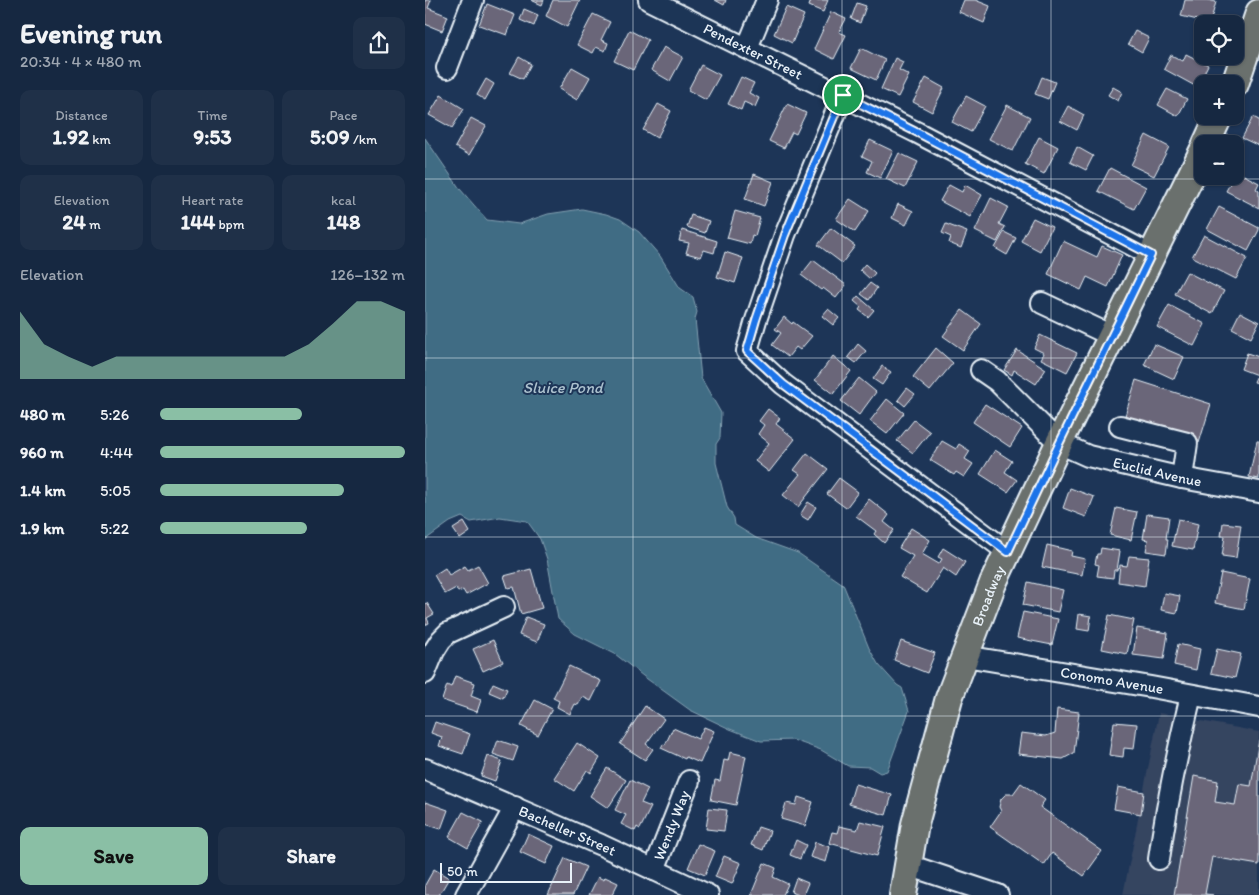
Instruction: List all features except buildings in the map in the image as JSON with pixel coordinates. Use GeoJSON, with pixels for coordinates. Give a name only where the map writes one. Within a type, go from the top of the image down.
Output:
{"type":"FeatureCollection","features":[{"type":"Feature","properties":{"kind":"main road"},"geometry":{"type":"LineString","coordinates":[[1238,75],[1259,13]]}},
{"type":"Feature","properties":{"kind":"main road","name":"Broadway"},"geometry":{"type":"LineString","coordinates":[[903,895],[915,824],[949,698],[993,583],[1194,169]]}},
{"type":"Feature","properties":{"kind":"street"},"geometry":{"type":"LineString","coordinates":[[447,68],[473,0]]}},
{"type":"Feature","properties":{"kind":"street","name":"Pendexter Street"},"geometry":{"type":"LineString","coordinates":[[649,0],[918,133],[1151,255]]}},
{"type":"Feature","properties":{"kind":"street"},"geometry":{"type":"LineString","coordinates":[[747,48],[767,0]]}},
{"type":"Feature","properties":{"kind":"street"},"geometry":{"type":"LineString","coordinates":[[843,95],[785,235],[747,351],[783,384],[1008,552]]}},
{"type":"Feature","properties":{"kind":"street"},"geometry":{"type":"LineString","coordinates":[[1042,303],[1112,336]]}},
{"type":"Feature","properties":{"kind":"street"},"geometry":{"type":"LineString","coordinates":[[981,370],[997,381],[1059,444]]}},
{"type":"Feature","properties":{"kind":"street"},"geometry":{"type":"LineString","coordinates":[[1120,426],[1187,444],[1182,478]]}},
{"type":"Feature","properties":{"kind":"street","name":"Euclid Avenue"},"geometry":{"type":"LineString","coordinates":[[1059,444],[1088,456],[1182,478],[1259,492]]}},
{"type":"Feature","properties":{"kind":"street"},"geometry":{"type":"LineString","coordinates":[[425,673],[434,652],[448,633],[504,607]]}},
{"type":"Feature","properties":{"kind":"street","name":"Conomo Avenue"},"geometry":{"type":"LineString","coordinates":[[965,656],[1259,707]]}},
{"type":"Feature","properties":{"kind":"street"},"geometry":{"type":"LineString","coordinates":[[1159,858],[1177,752],[1191,695]]}},
{"type":"Feature","properties":{"kind":"street","name":"Bacheller Street"},"geometry":{"type":"LineString","coordinates":[[425,769],[601,845],[708,895]]}},
{"type":"Feature","properties":{"kind":"street","name":"Wendy Way"},"geometry":{"type":"LineString","coordinates":[[654,870],[689,781]]}},
{"type":"Feature","properties":{"kind":"street"},"geometry":{"type":"LineString","coordinates":[[466,895],[515,808]]}},
{"type":"Feature","properties":{"kind":"street"},"geometry":{"type":"LineString","coordinates":[[908,865],[998,895]]}},
{"type":"Feature","properties":{"kind":"shaded area"},"geometry":{"type":"Polygon","coordinates":[[[1159,713],[1259,732],[1259,895],[1123,895],[1159,713]]]}},
{"type":"Feature","properties":{"kind":"water","name":"Sluice Pond"},"geometry":{"type":"Polygon","coordinates":[[[425,138],[460,189],[487,220],[519,224],[548,214],[582,209],[620,219],[639,232],[660,256],[680,288],[693,297],[697,312],[695,319],[701,378],[721,413],[720,438],[716,444],[716,463],[727,507],[734,518],[735,525],[756,538],[798,553],[843,584],[869,648],[878,664],[902,688],[909,711],[887,771],[880,773],[870,767],[848,766],[821,750],[793,740],[761,741],[730,729],[690,710],[615,654],[575,634],[558,619],[547,559],[540,539],[527,521],[500,517],[471,522],[462,517],[450,522],[425,540],[425,138]]]}},
{"type":"Feature","properties":{"kind":"route"},"geometry":{"type":"LineString","coordinates":[[843,95],[1151,255],[1008,552],[783,384],[747,351],[785,235],[843,95]]}}]}
